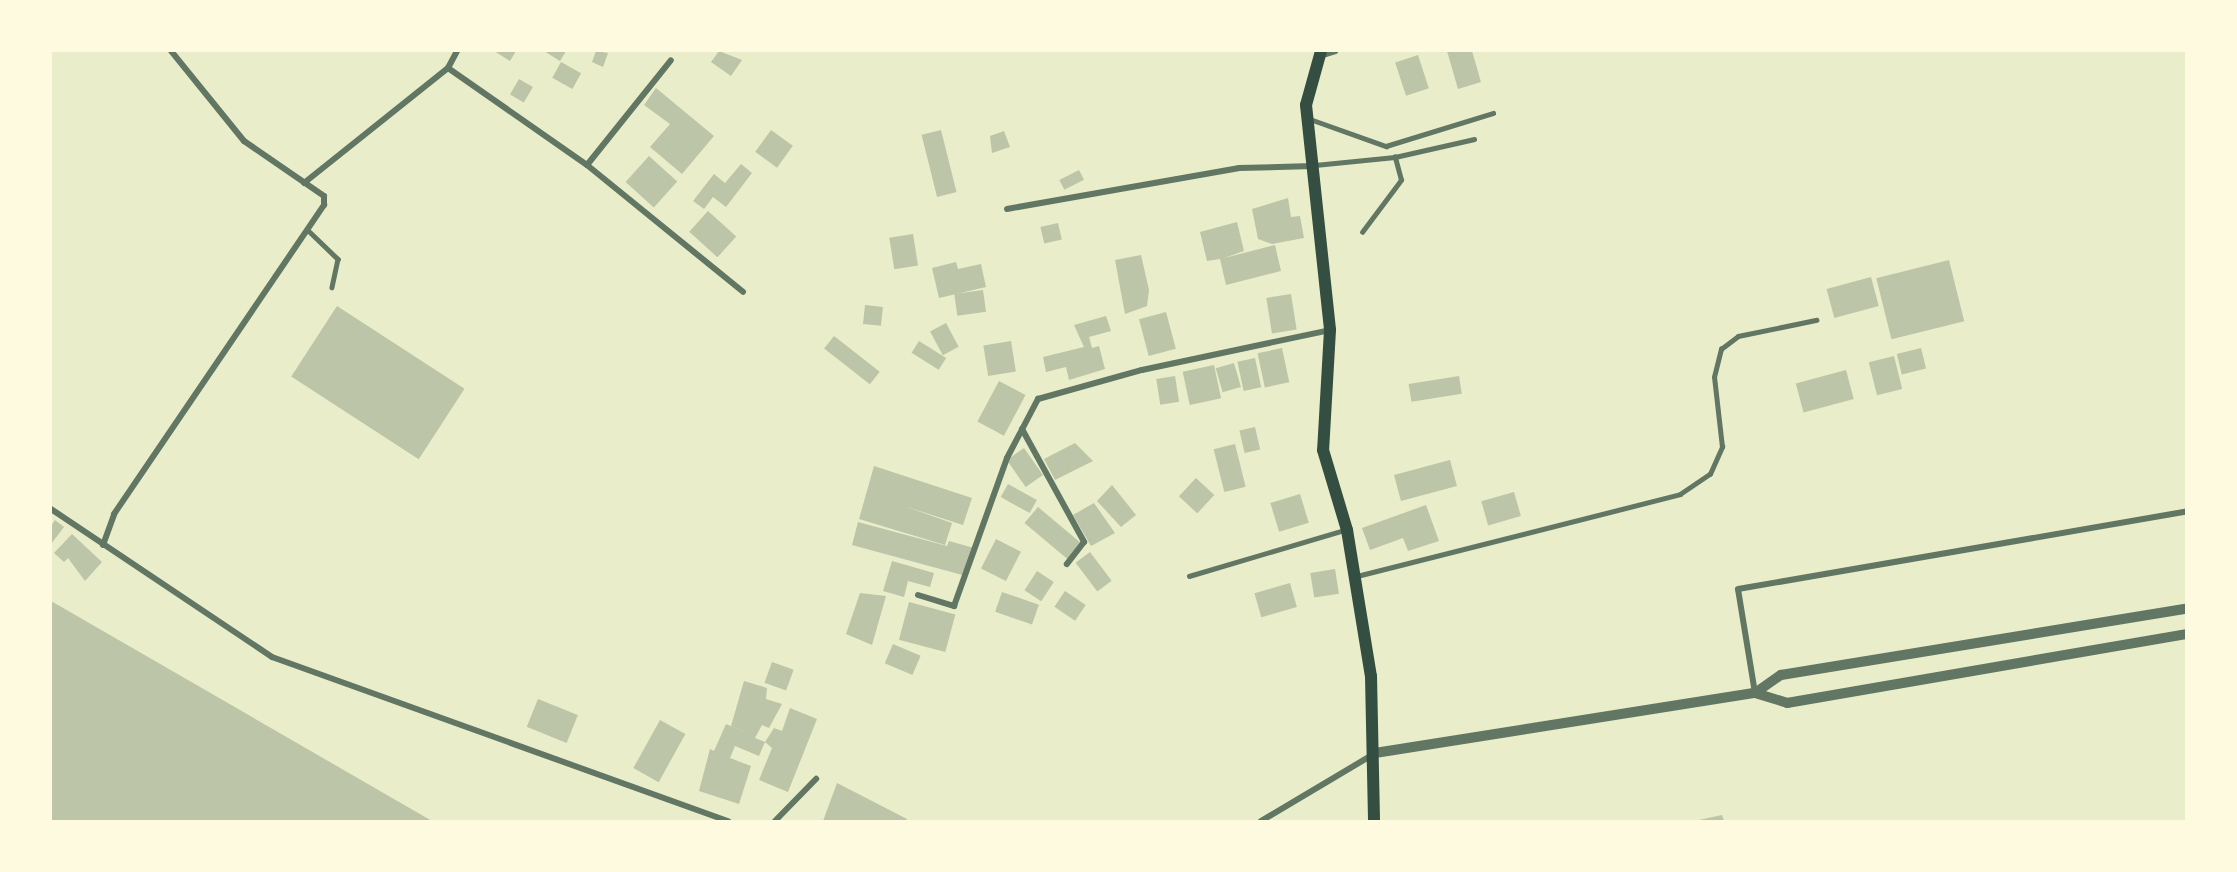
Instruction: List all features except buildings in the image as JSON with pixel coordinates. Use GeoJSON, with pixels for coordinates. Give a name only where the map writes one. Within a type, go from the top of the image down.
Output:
{"type":"FeatureCollection","features":[{"type":"Feature","properties":{"kind":"main road"},"geometry":{"type":"LineString","coordinates":[[1320,53],[1306,93],[1306,116],[1330,330],[1323,450],[1347,530],[1371,676],[1375,753],[1374,821]]}},
{"type":"Feature","properties":{"kind":"street"},"geometry":{"type":"LineString","coordinates":[[103,545],[114,514],[310,232],[324,196],[244,141],[171,51]]}},
{"type":"Feature","properties":{"kind":"street"},"geometry":{"type":"LineString","coordinates":[[304,183],[448,68],[457,51]]}},
{"type":"Feature","properties":{"kind":"street"},"geometry":{"type":"LineString","coordinates":[[1320,53],[1335,51]]}},
{"type":"Feature","properties":{"kind":"street"},"geometry":{"type":"LineString","coordinates":[[587,165],[671,60]]}},
{"type":"Feature","properties":{"kind":"street"},"geometry":{"type":"LineString","coordinates":[[448,68],[587,165],[743,292]]}},
{"type":"Feature","properties":{"kind":"street"},"geometry":{"type":"LineString","coordinates":[[1007,209],[1239,168],[1313,166]]}},
{"type":"Feature","properties":{"kind":"street"},"geometry":{"type":"LineString","coordinates":[[918,596],[954,606],[1022,429],[1038,399],[1054,391],[1330,330]]}},
{"type":"Feature","properties":{"kind":"street"},"geometry":{"type":"LineString","coordinates":[[1022,429],[1084,542],[1067,564]]}},
{"type":"Feature","properties":{"kind":"street"},"geometry":{"type":"LineString","coordinates":[[51,509],[272,657],[728,821]]}},
{"type":"Feature","properties":{"kind":"street"},"geometry":{"type":"LineString","coordinates":[[1755,693],[1737,589],[2186,512]]}},
{"type":"Feature","properties":{"kind":"street"},"geometry":{"type":"LineString","coordinates":[[1261,821],[1375,753],[1755,693],[1781,675],[2186,609]]}},
{"type":"Feature","properties":{"kind":"street"},"geometry":{"type":"LineString","coordinates":[[1755,693],[1787,703],[2186,634]]}},
{"type":"Feature","properties":{"kind":"street"},"geometry":{"type":"LineString","coordinates":[[775,821],[816,779]]}},
{"type":"Feature","properties":{"kind":"lane"},"geometry":{"type":"LineString","coordinates":[[1306,116],[1320,126],[1386,146],[1493,113]]}},
{"type":"Feature","properties":{"kind":"lane"},"geometry":{"type":"LineString","coordinates":[[1313,166],[1395,157],[1474,139]]}},
{"type":"Feature","properties":{"kind":"lane"},"geometry":{"type":"LineString","coordinates":[[1362,232],[1401,180],[1395,157]]}},
{"type":"Feature","properties":{"kind":"lane"},"geometry":{"type":"LineString","coordinates":[[310,232],[338,260],[332,287]]}},
{"type":"Feature","properties":{"kind":"lane"},"geometry":{"type":"LineString","coordinates":[[1356,576],[1680,494],[1710,474],[1722,447],[1714,376],[1721,349],[1738,336],[1816,320]]}},
{"type":"Feature","properties":{"kind":"lane"},"geometry":{"type":"LineString","coordinates":[[1189,576],[1347,530]]}}]}
